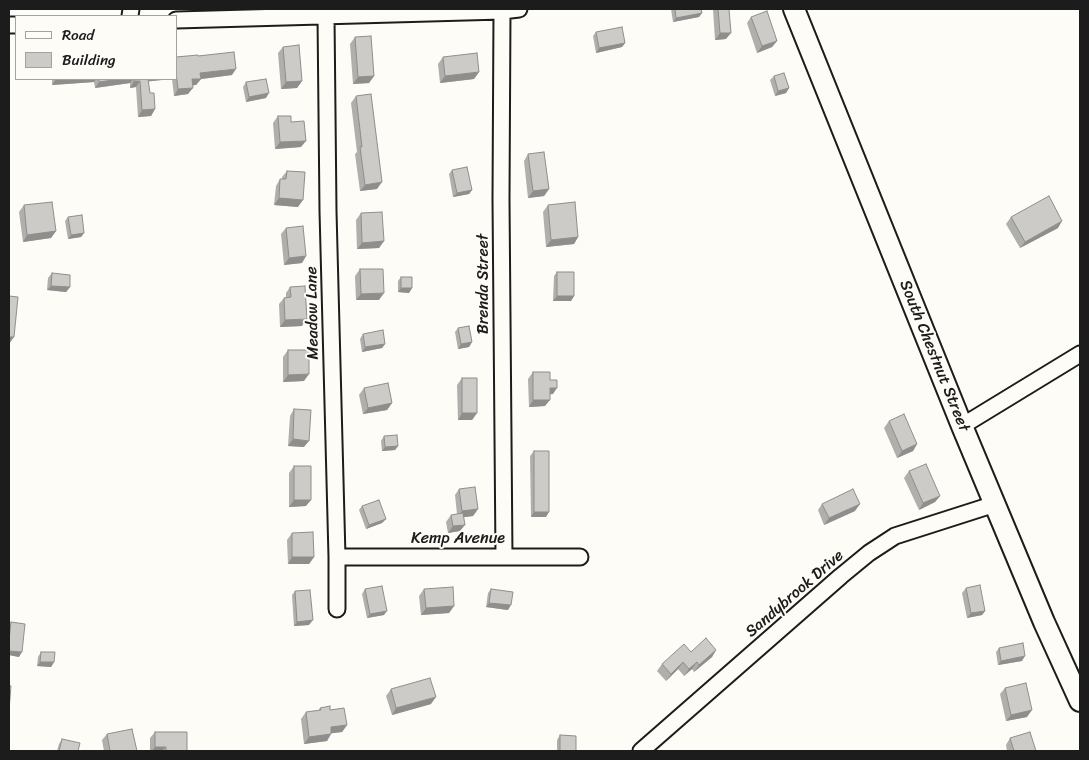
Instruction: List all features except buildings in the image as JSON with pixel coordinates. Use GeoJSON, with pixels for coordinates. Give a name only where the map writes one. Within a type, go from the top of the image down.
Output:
{"type":"FeatureCollection","features":[{"type":"Feature","properties":{"kind":"main road","name":"South Chestnut Street"},"geometry":{"type":"LineString","coordinates":[[794,9],[962,426],[1044,622],[1080,701]]}},
{"type":"Feature","properties":{"kind":"street"},"geometry":{"type":"LineString","coordinates":[[178,20],[297,12],[326,16],[518,9]]}},
{"type":"Feature","properties":{"kind":"street","name":"Brenda Street"},"geometry":{"type":"LineString","coordinates":[[502,11],[501,199],[504,557]]}},
{"type":"Feature","properties":{"kind":"street","name":"Meadow Lane"},"geometry":{"type":"LineString","coordinates":[[326,16],[328,221],[337,609]]}},
{"type":"Feature","properties":{"kind":"street"},"geometry":{"type":"LineString","coordinates":[[962,426],[1080,354]]}},
{"type":"Feature","properties":{"kind":"street","name":"Sandybrook Drive"},"geometry":{"type":"LineString","coordinates":[[641,751],[841,576],[869,554],[895,536],[995,504]]}},
{"type":"Feature","properties":{"kind":"street","name":"Kemp Avenue"},"geometry":{"type":"LineString","coordinates":[[337,557],[580,556]]}}]}
